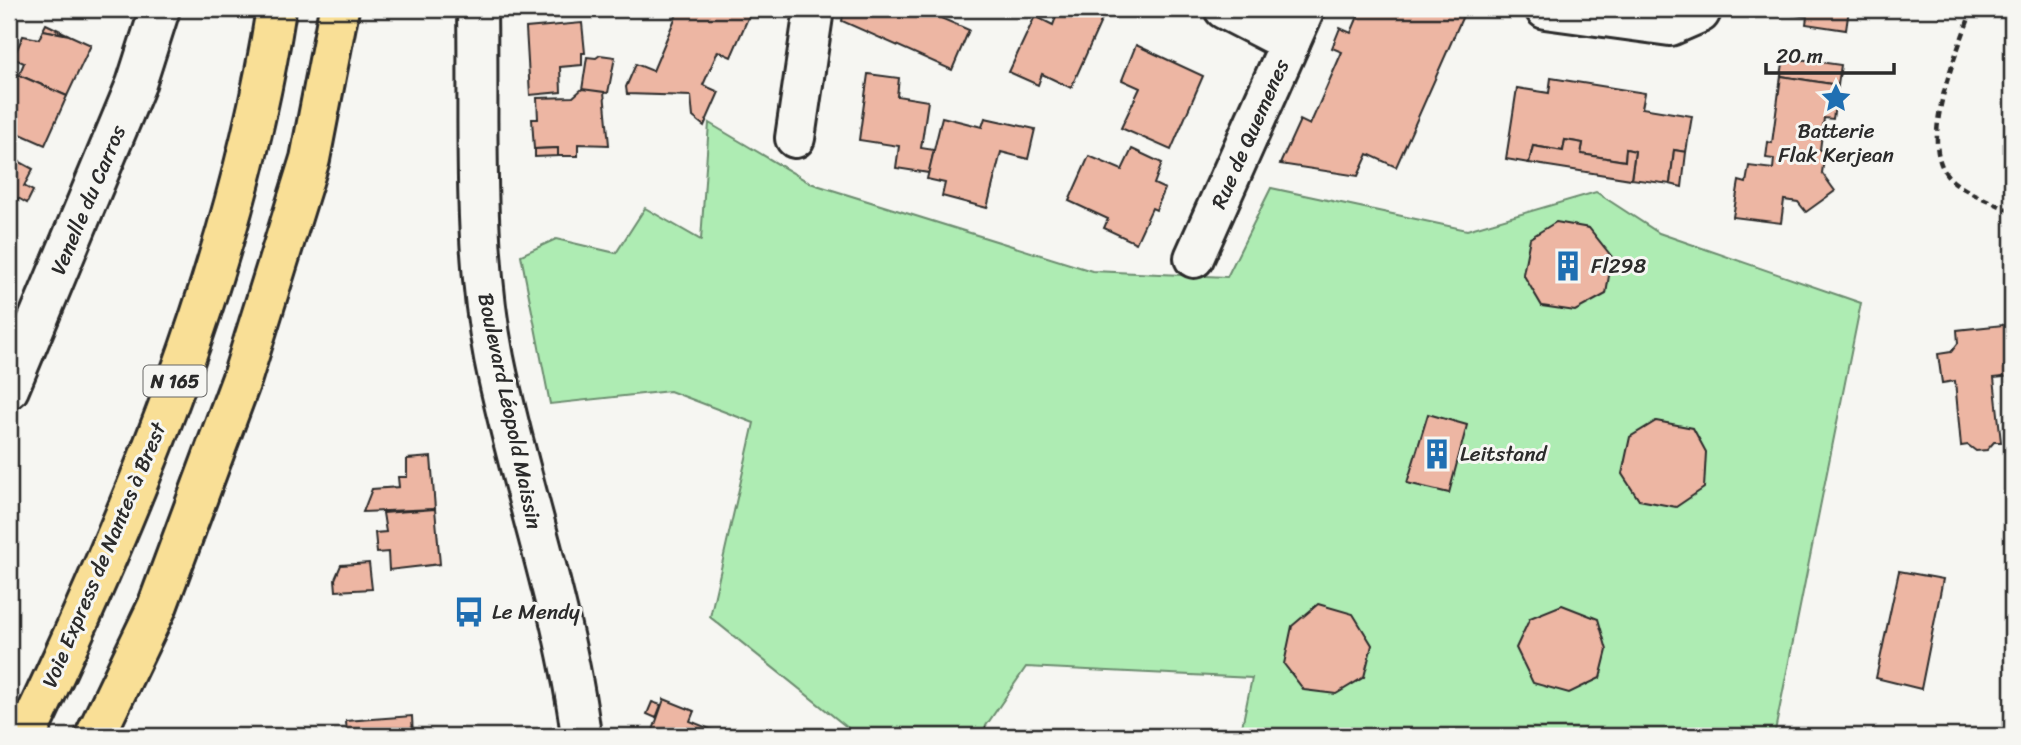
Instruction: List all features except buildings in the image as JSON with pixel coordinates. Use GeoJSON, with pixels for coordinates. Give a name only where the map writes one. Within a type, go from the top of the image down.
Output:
{"type":"FeatureCollection","features":[{"type":"Feature","properties":{"kind":"highway","name":"Voie Express de Nantes à Brest"},"geometry":{"type":"LineString","coordinates":[[26,736],[79,624],[143,470],[186,352],[227,228],[268,60],[276,9]]}},
{"type":"Feature","properties":{"kind":"highway","name":"N 165"},"geometry":{"type":"LineString","coordinates":[[95,736],[157,607],[242,378],[310,159],[339,9]]}},
{"type":"Feature","properties":{"kind":"street","name":"Venelle du Carros"},"geometry":{"type":"LineString","coordinates":[[9,389],[136,85],[160,9]]}},
{"type":"Feature","properties":{"kind":"street","name":"Boulevard Léopold Maissin"},"geometry":{"type":"LineString","coordinates":[[477,9],[483,291],[510,432],[559,624],[580,732]]}},
{"type":"Feature","properties":{"kind":"street"},"geometry":{"type":"LineString","coordinates":[[795,138],[814,9]]}},
{"type":"Feature","properties":{"kind":"street"},"geometry":{"type":"LineString","coordinates":[[1224,9],[1298,26]]}},
{"type":"Feature","properties":{"kind":"street"},"geometry":{"type":"LineString","coordinates":[[1545,9],[1670,26],[1700,13],[1702,9]]}},
{"type":"Feature","properties":{"kind":"street","name":"Rue de Quemenes"},"geometry":{"type":"LineString","coordinates":[[1194,258],[1298,26]]}},
{"type":"Feature","properties":{"kind":"path"},"geometry":{"type":"LineString","coordinates":[[1972,9],[1936,121],[1937,152],[1953,181],[2012,212]]}},
{"type":"Feature","properties":{"kind":"shaded area"},"geometry":{"type":"Polygon","coordinates":[[[37,9],[108,9],[105,18],[37,9]]]}},
{"type":"Feature","properties":{"kind":"green space"},"geometry":{"type":"Polygon","coordinates":[[[709,123],[810,183],[1092,271],[1227,277],[1271,188],[1467,230],[1596,192],[1659,233],[1861,303],[1774,736],[1240,736],[1252,678],[1026,667],[979,736],[858,736],[710,617],[754,423],[670,391],[550,404],[521,255],[556,239],[616,253],[645,208],[701,240],[709,123]]]}},
{"type":"Feature","properties":{"kind":"place","name":"Batterie Flak Kerjean"},"geometry":{"type":"Point","coordinates":[1836,98]}},
{"type":"Feature","properties":{"kind":"place","name":"Fl298"},"geometry":{"type":"Point","coordinates":[1568,266]}},
{"type":"Feature","properties":{"kind":"place","name":"Leitstand"},"geometry":{"type":"Point","coordinates":[1437,454]}},
{"type":"Feature","properties":{"kind":"place","name":"Le Mendy"},"geometry":{"type":"Point","coordinates":[469,612]}}]}
